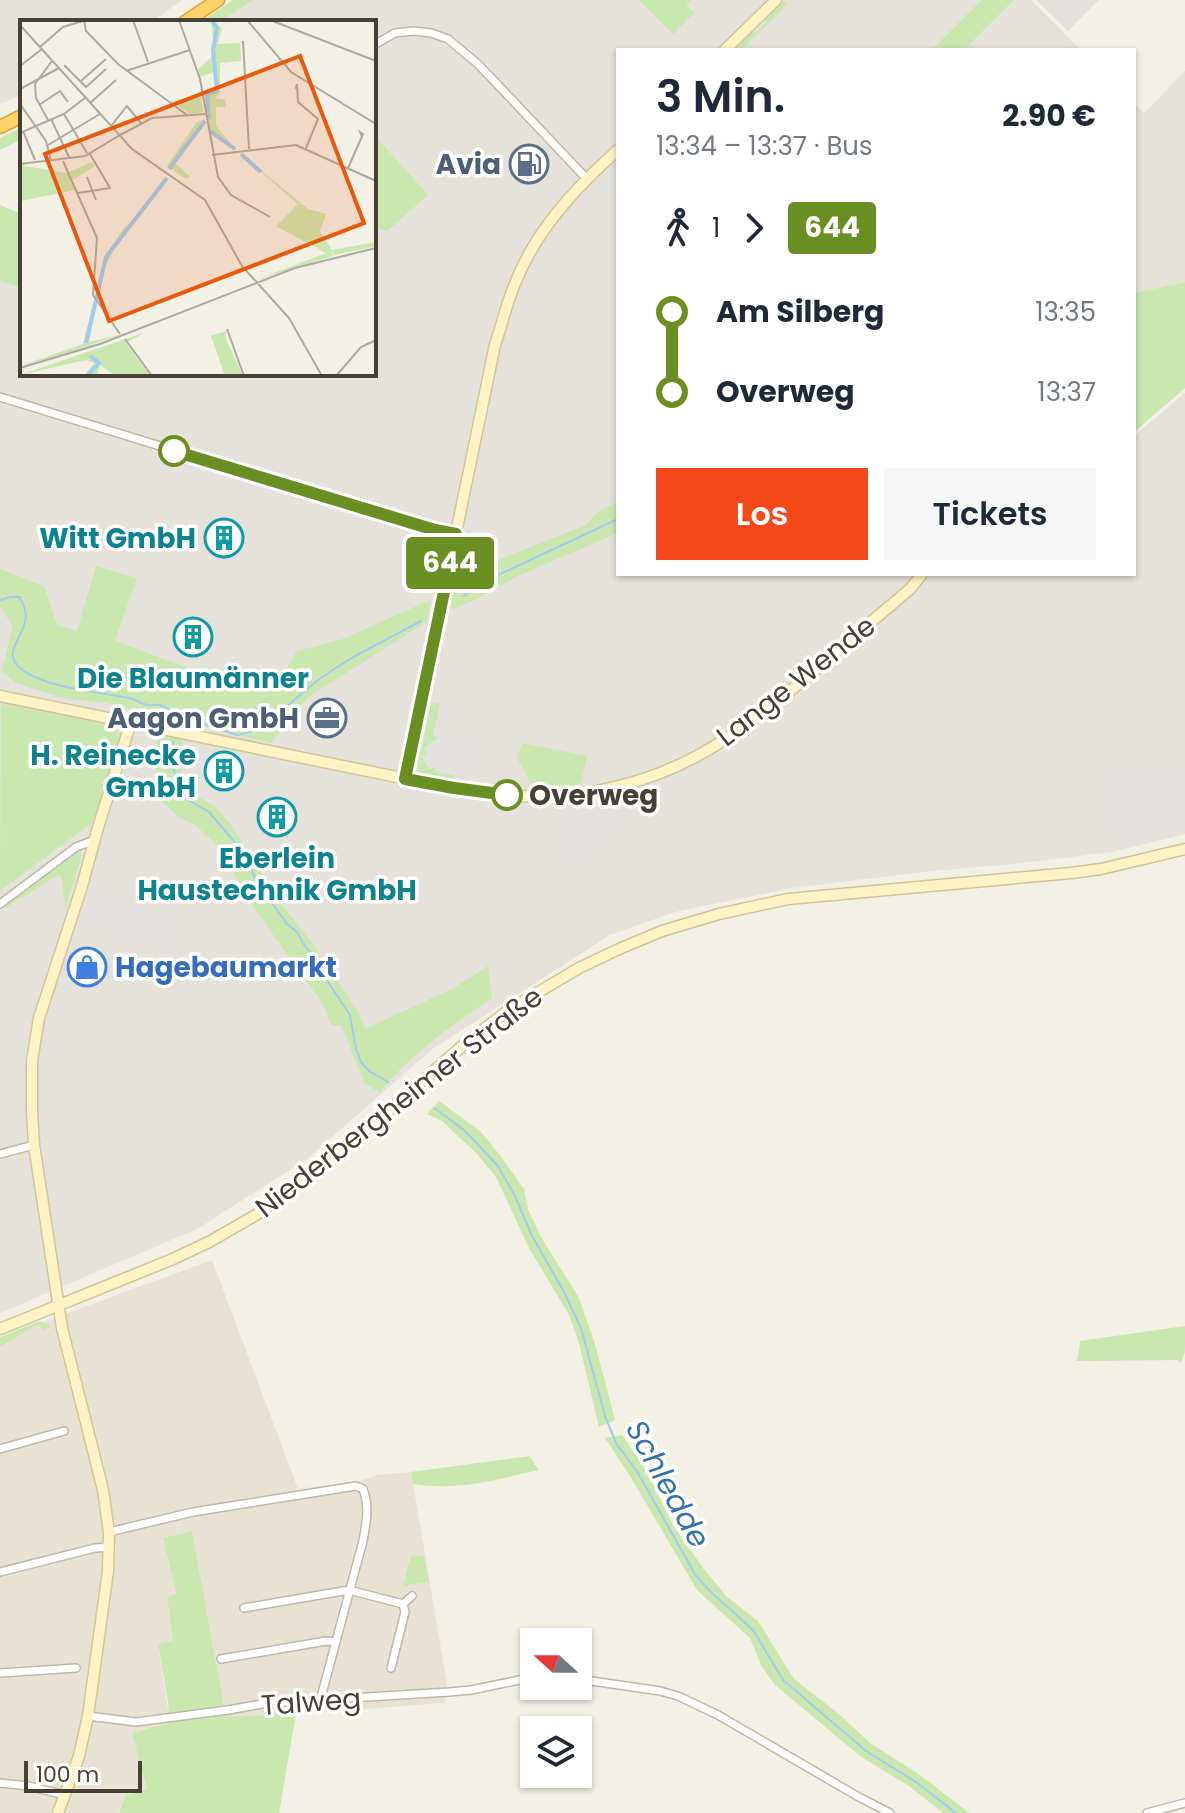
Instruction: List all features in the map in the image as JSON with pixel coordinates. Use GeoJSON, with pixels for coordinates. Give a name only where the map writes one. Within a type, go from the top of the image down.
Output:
{"type":"FeatureCollection","features":[{"type":"Feature","properties":{"kind":"highway"},"geometry":{"type":"LineString","coordinates":[[188,20],[218,0]]}},
{"type":"Feature","properties":{"kind":"highway"},"geometry":{"type":"LineString","coordinates":[[0,127],[20,117]]}},
{"type":"Feature","properties":{"kind":"street"},"geometry":{"type":"LineString","coordinates":[[727,48],[776,0]]}},
{"type":"Feature","properties":{"kind":"street"},"geometry":{"type":"LineString","coordinates":[[376,44],[395,33],[414,31],[448,39],[479,65],[586,178]]}},
{"type":"Feature","properties":{"kind":"street"},"geometry":{"type":"LineString","coordinates":[[405,779],[495,345],[513,287],[542,232],[586,178],[616,152]]}},
{"type":"Feature","properties":{"kind":"street"},"geometry":{"type":"LineString","coordinates":[[0,397],[456,534]]}},
{"type":"Feature","properties":{"kind":"street","name":"Lange Wende"},"geometry":{"type":"LineString","coordinates":[[0,696],[405,779],[487,793],[555,796],[633,783],[698,757],[779,702],[910,589],[920,576]]}},
{"type":"Feature","properties":{"kind":"street"},"geometry":{"type":"LineString","coordinates":[[58,1813],[79,1756],[88,1716],[110,1547],[103,1490],[62,1328],[34,1145],[32,1061],[39,1018],[131,722]]}},
{"type":"Feature","properties":{"kind":"street"},"geometry":{"type":"LineString","coordinates":[[0,904],[76,847],[95,840]]}},
{"type":"Feature","properties":{"kind":"street","name":"Niederbergheimer Straße"},"geometry":{"type":"LineString","coordinates":[[0,1329],[173,1259],[256,1215],[320,1170],[467,1042],[510,1009],[579,968],[662,931],[719,914],[788,899],[1071,873],[1185,849]]}},
{"type":"Feature","properties":{"kind":"street"},"geometry":{"type":"LineString","coordinates":[[0,1154],[34,1145]]}},
{"type":"Feature","properties":{"kind":"street"},"geometry":{"type":"LineString","coordinates":[[0,1449],[64,1431]]}},
{"type":"Feature","properties":{"kind":"street"},"geometry":{"type":"LineString","coordinates":[[109,1532],[193,1512],[356,1486],[363,1489],[368,1515],[363,1541],[320,1701]]}},
{"type":"Feature","properties":{"kind":"street"},"geometry":{"type":"LineString","coordinates":[[0,1572],[110,1547]]}},
{"type":"Feature","properties":{"kind":"street"},"geometry":{"type":"LineString","coordinates":[[244,1608],[349,1590],[403,1604]]}},
{"type":"Feature","properties":{"kind":"street"},"geometry":{"type":"LineString","coordinates":[[403,1604],[412,1596]]}},
{"type":"Feature","properties":{"kind":"street"},"geometry":{"type":"LineString","coordinates":[[391,1668],[405,1612],[403,1604]]}},
{"type":"Feature","properties":{"kind":"street"},"geometry":{"type":"LineString","coordinates":[[221,1659],[326,1641],[336,1642]]}},
{"type":"Feature","properties":{"kind":"street"},"geometry":{"type":"LineString","coordinates":[[0,1673],[76,1668]]}},
{"type":"Feature","properties":{"kind":"street","name":"Talweg"},"geometry":{"type":"LineString","coordinates":[[88,1716],[136,1722],[268,1703],[460,1691],[520,1680]]}},
{"type":"Feature","properties":{"kind":"street"},"geometry":{"type":"LineString","coordinates":[[592,1681],[660,1691],[688,1700],[890,1813]]}},
{"type":"Feature","properties":{"kind":"street"},"geometry":{"type":"LineString","coordinates":[[0,1783],[65,1795]]}},
{"type":"Feature","properties":{"kind":"street"},"geometry":{"type":"LineString","coordinates":[[1147,1813],[1185,1803]]}},
{"type":"Feature","properties":{"kind":"shaded area"},"geometry":{"type":"Polygon","coordinates":[[[0,0],[182,0],[154,20],[20,20],[20,96],[0,104],[0,0]]]}},
{"type":"Feature","properties":{"kind":"shaded area"},"geometry":{"type":"Polygon","coordinates":[[[253,0],[981,0],[933,48],[616,48],[616,576],[1136,576],[1136,434],[1185,393],[1185,834],[1112,852],[792,888],[675,912],[610,935],[431,1050],[307,1159],[197,1229],[0,1313],[0,281],[20,287],[20,376],[376,376],[376,20],[223,20],[253,0]]]}},
{"type":"Feature","properties":{"kind":"shaded area"},"geometry":{"type":"Polygon","coordinates":[[[1014,0],[1031,0],[1079,48],[966,48],[1014,0]]]}},
{"type":"Feature","properties":{"kind":"shaded area"},"geometry":{"type":"Polygon","coordinates":[[[1036,0],[1099,0],[1068,31],[1036,0]]]}},
{"type":"Feature","properties":{"kind":"shaded area"},"geometry":{"type":"Polygon","coordinates":[[[1185,71],[1185,282],[1136,293],[1136,106],[1144,113],[1185,71]]]}},
{"type":"Feature","properties":{"kind":"shaded area"},"geometry":{"type":"Polygon","coordinates":[[[616,170],[616,187],[604,197],[596,187],[616,170]]]}},
{"type":"Feature","properties":{"kind":"shaded area"},"geometry":{"type":"Polygon","coordinates":[[[489,287],[501,291],[493,316],[481,312],[489,287]]]}},
{"type":"Feature","properties":{"kind":"shaded area"},"geometry":{"type":"Polygon","coordinates":[[[440,704],[454,707],[451,721],[458,723],[455,734],[449,734],[451,740],[454,741],[456,735],[478,740],[477,765],[459,770],[458,776],[435,771],[436,766],[430,769],[422,757],[427,754],[424,748],[440,738],[434,736],[440,704]]]}},
{"type":"Feature","properties":{"kind":"shaded area"},"geometry":{"type":"Polygon","coordinates":[[[693,769],[695,772],[571,876],[550,843],[556,838],[549,826],[563,804],[612,797],[693,769]]]}},
{"type":"Feature","properties":{"kind":"shaded area"},"geometry":{"type":"Polygon","coordinates":[[[1102,771],[1185,774],[1185,830],[1112,851],[1112,832],[1098,829],[1097,780],[1102,771]]]}},
{"type":"Feature","properties":{"kind":"shaded area"},"geometry":{"type":"Polygon","coordinates":[[[94,886],[120,896],[124,888],[179,907],[176,917],[186,922],[178,944],[172,942],[167,954],[157,951],[159,945],[140,939],[137,945],[81,926],[94,886]]]}},
{"type":"Feature","properties":{"kind":"shaded area"},"geometry":{"type":"Polygon","coordinates":[[[212,1260],[298,1489],[411,1472],[448,1690],[444,1703],[226,1717],[192,1531],[163,1539],[176,1595],[167,1597],[173,1640],[158,1644],[170,1723],[132,1733],[147,1789],[125,1796],[118,1813],[0,1813],[0,1338],[212,1260]]]}},
{"type":"Feature","properties":{"kind":"green space"},"geometry":{"type":"Polygon","coordinates":[[[233,0],[253,0],[223,20],[203,20],[233,0]]]}},
{"type":"Feature","properties":{"kind":"green space"},"geometry":{"type":"Polygon","coordinates":[[[639,0],[691,0],[686,5],[694,13],[673,34],[639,0]]]}},
{"type":"Feature","properties":{"kind":"green space"},"geometry":{"type":"Polygon","coordinates":[[[981,0],[1014,0],[966,48],[933,48],[981,0]]]}},
{"type":"Feature","properties":{"kind":"green space"},"geometry":{"type":"Polygon","coordinates":[[[782,1],[789,3],[743,48],[738,48],[752,31],[755,34],[767,21],[765,19],[782,1]]]}},
{"type":"Feature","properties":{"kind":"green space"},"geometry":{"type":"Polygon","coordinates":[[[20,128],[20,140],[0,150],[0,138],[20,128]]]}},
{"type":"Feature","properties":{"kind":"green space"},"geometry":{"type":"Polygon","coordinates":[[[376,137],[428,195],[387,231],[376,228],[376,137]]]}},
{"type":"Feature","properties":{"kind":"green space"},"geometry":{"type":"Polygon","coordinates":[[[0,205],[20,213],[20,287],[0,281],[0,205]]]}},
{"type":"Feature","properties":{"kind":"green space"},"geometry":{"type":"Polygon","coordinates":[[[1185,282],[1185,388],[1136,430],[1136,293],[1185,282]]]}},
{"type":"Feature","properties":{"kind":"green space"},"geometry":{"type":"Polygon","coordinates":[[[616,503],[616,534],[518,576],[450,610],[454,587],[477,571],[586,525],[599,511],[616,503]]]}},
{"type":"Feature","properties":{"kind":"green space"},"geometry":{"type":"Polygon","coordinates":[[[96,566],[137,578],[115,641],[234,685],[277,684],[297,651],[343,639],[430,600],[428,621],[308,697],[271,743],[106,703],[62,698],[16,683],[2,671],[13,626],[0,607],[0,569],[44,586],[57,625],[77,631],[96,566]]]}},
{"type":"Feature","properties":{"kind":"green space"},"geometry":{"type":"Polygon","coordinates":[[[431,703],[440,704],[433,736],[439,737],[424,748],[426,753],[421,757],[430,769],[436,767],[435,772],[455,776],[449,781],[427,776],[417,767],[431,703]]]}},
{"type":"Feature","properties":{"kind":"green space"},"geometry":{"type":"Polygon","coordinates":[[[1,704],[109,725],[118,731],[120,740],[96,820],[0,891],[1,704]]]}},
{"type":"Feature","properties":{"kind":"green space"},"geometry":{"type":"Polygon","coordinates":[[[158,735],[182,739],[182,781],[187,790],[217,808],[231,825],[279,901],[357,1010],[365,1029],[452,989],[488,966],[492,998],[418,1053],[380,1092],[365,1084],[341,1025],[331,1026],[323,1004],[256,911],[217,845],[164,804],[154,765],[158,735]]]}},
{"type":"Feature","properties":{"kind":"green space"},"geometry":{"type":"Polygon","coordinates":[[[522,743],[587,756],[581,782],[578,785],[526,788],[531,783],[517,758],[522,743]]]}},
{"type":"Feature","properties":{"kind":"green space"},"geometry":{"type":"Polygon","coordinates":[[[81,851],[64,912],[61,876],[58,875],[5,908],[4,905],[81,851]]]}},
{"type":"Feature","properties":{"kind":"green space"},"geometry":{"type":"Polygon","coordinates":[[[439,1101],[480,1131],[524,1189],[528,1209],[541,1237],[579,1298],[615,1420],[599,1427],[579,1343],[569,1315],[529,1248],[496,1177],[442,1121],[427,1114],[439,1101]]]}},
{"type":"Feature","properties":{"kind":"green space"},"geometry":{"type":"Polygon","coordinates":[[[40,1321],[51,1326],[42,1330],[39,1324],[0,1346],[0,1337],[40,1321]]]}},
{"type":"Feature","properties":{"kind":"green space"},"geometry":{"type":"Polygon","coordinates":[[[1185,1326],[1185,1351],[1181,1363],[1178,1360],[1077,1361],[1080,1341],[1185,1326]]]}},
{"type":"Feature","properties":{"kind":"green space"},"geometry":{"type":"Polygon","coordinates":[[[622,1435],[646,1470],[674,1527],[726,1596],[758,1621],[794,1679],[870,1743],[920,1775],[969,1813],[943,1813],[909,1786],[860,1756],[774,1684],[761,1665],[750,1638],[697,1590],[605,1438],[622,1435]]]}},
{"type":"Feature","properties":{"kind":"green space"},"geometry":{"type":"Polygon","coordinates":[[[530,1456],[538,1470],[461,1485],[413,1484],[411,1472],[530,1456]]]}},
{"type":"Feature","properties":{"kind":"green space"},"geometry":{"type":"Polygon","coordinates":[[[192,1531],[226,1717],[296,1714],[279,1813],[119,1813],[125,1796],[147,1789],[132,1733],[169,1723],[158,1644],[173,1640],[167,1597],[176,1594],[163,1538],[192,1531]]]}},
{"type":"Feature","properties":{"kind":"green space"},"geometry":{"type":"Polygon","coordinates":[[[411,1555],[424,1557],[429,1582],[403,1586],[411,1555]]]}},
{"type":"Feature","properties":{"kind":"waterway"},"geometry":{"type":"LineString","coordinates":[[464,596],[485,581],[616,520]]}},
{"type":"Feature","properties":{"kind":"waterway","name":"Schledde"},"geometry":{"type":"LineString","coordinates":[[0,600],[19,597],[25,608],[24,627],[13,650],[13,658],[27,673],[70,688],[162,706],[178,720]]}},
{"type":"Feature","properties":{"kind":"waterway"},"geometry":{"type":"LineString","coordinates":[[176,715],[237,735],[256,730],[334,669],[421,621]]}},
{"type":"Feature","properties":{"kind":"waterway","name":"Schledde"},"geometry":{"type":"LineString","coordinates":[[173,742],[171,761],[175,773],[174,789],[209,812],[237,845],[256,881],[321,966],[350,1015],[361,1062],[369,1071],[388,1082]]}},
{"type":"Feature","properties":{"kind":"waterway","name":"Schledde"},"geometry":{"type":"LineString","coordinates":[[434,1108],[464,1130],[498,1166],[515,1196],[532,1236],[581,1328],[605,1416],[616,1443],[638,1473],[696,1576],[753,1630],[783,1680],[866,1751],[916,1782],[956,1813]]}},
{"type":"Feature","properties":{"kind":"bus line","name":"644"},"geometry":{"type":"LineString","coordinates":[[174,451],[456,534],[405,779],[507,795]]}},
{"type":"Feature","properties":{"kind":"place","name":"Avia"},"geometry":{"type":"Point","coordinates":[529,164]}},
{"type":"Feature","properties":{"kind":"place","name":"Witt GmbH"},"geometry":{"type":"Point","coordinates":[224,538]}},
{"type":"Feature","properties":{"kind":"place","name":"Die Blaumänner"},"geometry":{"type":"Point","coordinates":[193,637]}},
{"type":"Feature","properties":{"kind":"place","name":"Aagon GmbH"},"geometry":{"type":"Point","coordinates":[327,718]}},
{"type":"Feature","properties":{"kind":"place","name":"H. Reinecke GmbH"},"geometry":{"type":"Point","coordinates":[224,771]}},
{"type":"Feature","properties":{"kind":"place","name":"Overweg"},"geometry":{"type":"Point","coordinates":[507,795]}},
{"type":"Feature","properties":{"kind":"place","name":"Eberlein Haustechnik GmbH"},"geometry":{"type":"Point","coordinates":[277,817]}},
{"type":"Feature","properties":{"kind":"place","name":"Hagebaumarkt"},"geometry":{"type":"Point","coordinates":[87,967]}}]}
